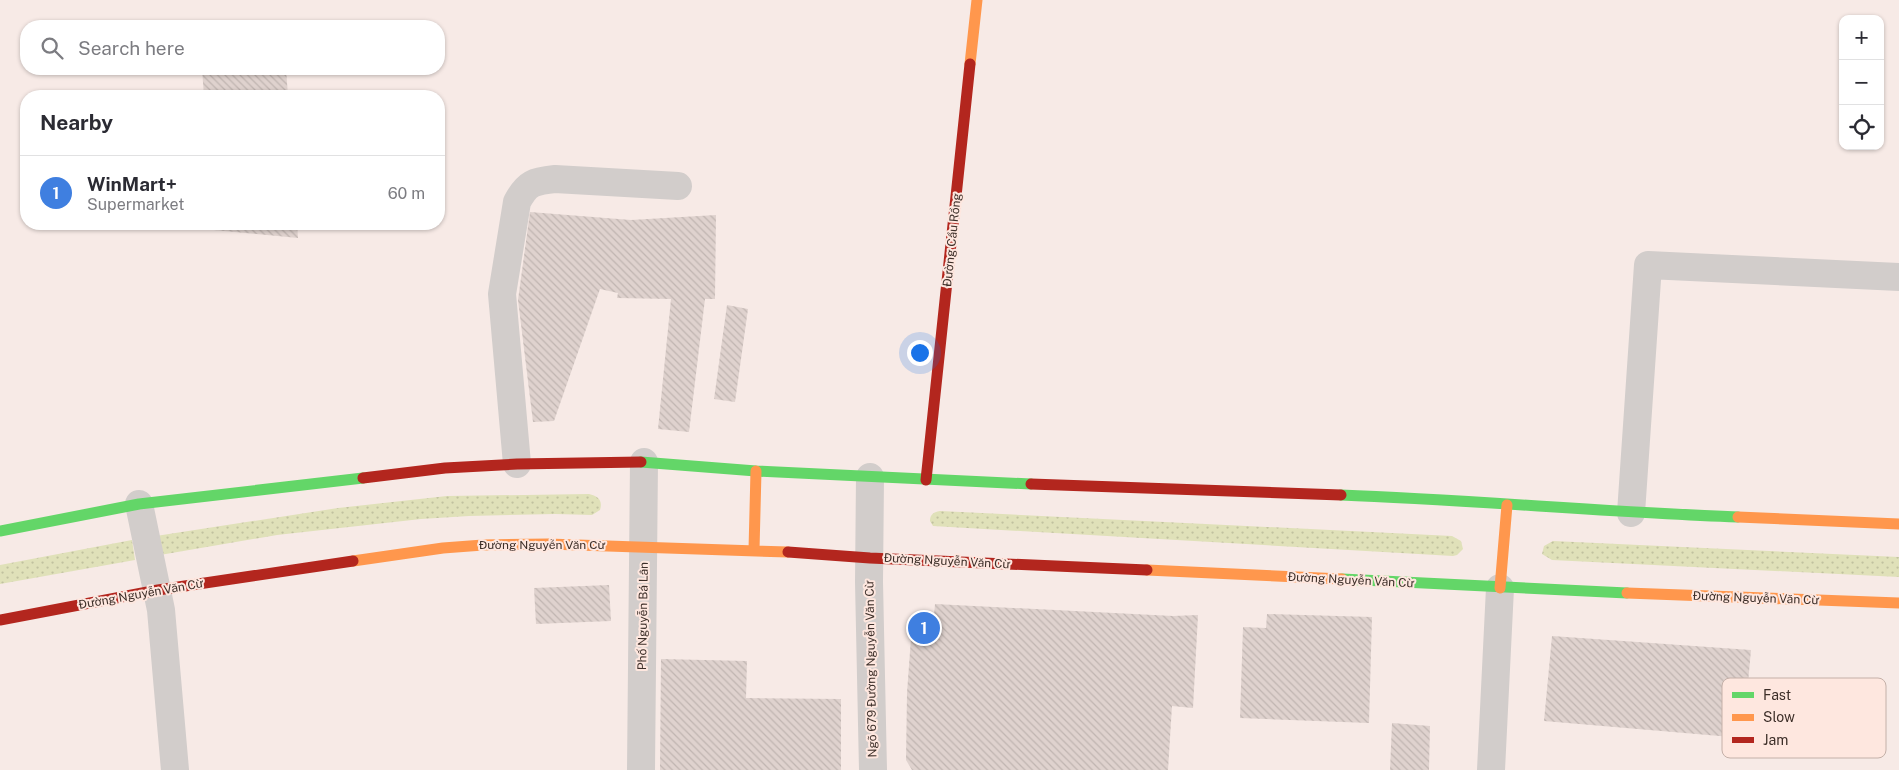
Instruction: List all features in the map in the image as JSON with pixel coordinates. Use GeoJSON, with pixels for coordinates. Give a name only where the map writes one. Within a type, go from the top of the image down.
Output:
{"type":"FeatureCollection","features":[{"type":"Feature","properties":{"kind":"main road","name":"Đường Cầu Rồng"},"geometry":{"type":"LineString","coordinates":[[926,480],[977,0]]}},
{"type":"Feature","properties":{"kind":"main road"},"geometry":{"type":"LineString","coordinates":[[0,531],[139,504],[445,468],[518,464],[644,462],[756,471],[926,480],[1409,498],[1631,512],[1899,524]]}},
{"type":"Feature","properties":{"kind":"main road"},"geometry":{"type":"LineString","coordinates":[[754,550],[756,471]]}},
{"type":"Feature","properties":{"kind":"main road"},"geometry":{"type":"LineString","coordinates":[[1500,588],[1507,505]]}},
{"type":"Feature","properties":{"kind":"main road","name":"Đường Nguyễn Văn Cừ"},"geometry":{"type":"LineString","coordinates":[[0,620],[158,590],[443,548],[511,544],[754,550],[870,558],[1500,588],[1899,603]]}},
{"type":"Feature","properties":{"kind":"street"},"geometry":{"type":"LineString","coordinates":[[518,464],[502,294],[517,202],[524,189],[538,180],[555,179],[678,186]]}},
{"type":"Feature","properties":{"kind":"street"},"geometry":{"type":"LineString","coordinates":[[1631,512],[1648,265],[1899,277]]}},
{"type":"Feature","properties":{"kind":"street","name":"Phố Nguyễn Bá Lân"},"geometry":{"type":"LineString","coordinates":[[641,770],[644,462]]}},
{"type":"Feature","properties":{"kind":"street","name":"Ngõ 679 Đường Nguyễn Văn Cừ"},"geometry":{"type":"LineString","coordinates":[[870,477],[874,770]]}},
{"type":"Feature","properties":{"kind":"street"},"geometry":{"type":"LineString","coordinates":[[139,504],[161,610],[175,770]]}},
{"type":"Feature","properties":{"kind":"street"},"geometry":{"type":"LineString","coordinates":[[1491,770],[1500,588]]}},
{"type":"Feature","properties":{"kind":"green space"},"geometry":{"type":"Polygon","coordinates":[[[589,494],[597,497],[601,504],[600,510],[592,515],[469,516],[421,519],[277,535],[160,555],[156,536],[338,508],[447,496],[589,494]]]}},
{"type":"Feature","properties":{"kind":"green space"},"geometry":{"type":"Polygon","coordinates":[[[940,511],[1452,536],[1461,541],[1463,549],[1453,556],[933,526],[930,521],[932,514],[940,511]]]}},
{"type":"Feature","properties":{"kind":"green space"},"geometry":{"type":"Polygon","coordinates":[[[132,540],[135,560],[0,584],[0,565],[132,540]]]}},
{"type":"Feature","properties":{"kind":"green space"},"geometry":{"type":"Polygon","coordinates":[[[1553,541],[1899,557],[1899,577],[1552,560],[1542,554],[1544,546],[1553,541]]]}},
{"type":"Feature","properties":{"kind":"building"},"geometry":{"type":"Polygon","coordinates":[[[202,75],[286,75],[288,90],[204,90],[202,75]]]}},
{"type":"Feature","properties":{"kind":"building"},"geometry":{"type":"Polygon","coordinates":[[[530,212],[631,220],[716,215],[715,299],[705,299],[689,432],[658,429],[671,299],[617,298],[618,293],[600,289],[554,421],[533,422],[518,300],[530,212]]]}},
{"type":"Feature","properties":{"kind":"building"},"geometry":{"type":"Polygon","coordinates":[[[214,230],[297,230],[298,238],[214,230]]]}},
{"type":"Feature","properties":{"kind":"building"},"geometry":{"type":"Polygon","coordinates":[[[727,305],[748,309],[735,402],[714,399],[727,305]]]}},
{"type":"Feature","properties":{"kind":"building"},"geometry":{"type":"Polygon","coordinates":[[[609,585],[611,621],[536,624],[534,588],[609,585]]]}},
{"type":"Feature","properties":{"kind":"building"},"geometry":{"type":"Polygon","coordinates":[[[935,604],[1173,616],[1198,615],[1193,708],[1172,706],[1168,770],[912,770],[906,760],[907,693],[912,624],[920,614],[934,615],[935,604]]]}},
{"type":"Feature","properties":{"kind":"building"},"geometry":{"type":"Polygon","coordinates":[[[1267,614],[1372,617],[1369,723],[1240,718],[1243,627],[1266,628],[1267,614]]]}},
{"type":"Feature","properties":{"kind":"building"},"geometry":{"type":"Polygon","coordinates":[[[1552,636],[1751,650],[1748,678],[1722,678],[1722,736],[1544,721],[1552,636]]]}},
{"type":"Feature","properties":{"kind":"building"},"geometry":{"type":"Polygon","coordinates":[[[661,659],[747,661],[746,698],[841,699],[841,770],[660,770],[661,659]]]}},
{"type":"Feature","properties":{"kind":"building"},"geometry":{"type":"Polygon","coordinates":[[[1392,723],[1430,726],[1429,770],[1390,770],[1392,723]]]}},
{"type":"Feature","properties":{"kind":"traffic: fast"},"geometry":{"type":"LineString","coordinates":[[641,462],[756,471],[1031,484]]}},
{"type":"Feature","properties":{"kind":"traffic: fast"},"geometry":{"type":"LineString","coordinates":[[0,531],[139,504],[363,478]]}},
{"type":"Feature","properties":{"kind":"traffic: fast"},"geometry":{"type":"LineString","coordinates":[[1341,495],[1738,517]]}},
{"type":"Feature","properties":{"kind":"traffic: fast"},"geometry":{"type":"LineString","coordinates":[[1342,579],[1627,593]]}},
{"type":"Feature","properties":{"kind":"traffic: slow"},"geometry":{"type":"LineString","coordinates":[[970,64],[977,0]]}},
{"type":"Feature","properties":{"kind":"traffic: slow"},"geometry":{"type":"LineString","coordinates":[[754,550],[756,471]]}},
{"type":"Feature","properties":{"kind":"traffic: slow"},"geometry":{"type":"LineString","coordinates":[[1500,588],[1507,505]]}},
{"type":"Feature","properties":{"kind":"traffic: slow"},"geometry":{"type":"LineString","coordinates":[[1738,517],[1899,524]]}},
{"type":"Feature","properties":{"kind":"traffic: slow"},"geometry":{"type":"LineString","coordinates":[[353,561],[443,548],[483,545],[548,544],[788,552]]}},
{"type":"Feature","properties":{"kind":"traffic: slow"},"geometry":{"type":"LineString","coordinates":[[1147,570],[1342,579]]}},
{"type":"Feature","properties":{"kind":"traffic: slow"},"geometry":{"type":"LineString","coordinates":[[1627,593],[1899,603]]}},
{"type":"Feature","properties":{"kind":"traffic: jam"},"geometry":{"type":"LineString","coordinates":[[926,480],[970,64]]}},
{"type":"Feature","properties":{"kind":"traffic: jam"},"geometry":{"type":"LineString","coordinates":[[363,478],[445,468],[517,464],[641,462]]}},
{"type":"Feature","properties":{"kind":"traffic: jam"},"geometry":{"type":"LineString","coordinates":[[1031,484],[1341,495]]}},
{"type":"Feature","properties":{"kind":"traffic: jam"},"geometry":{"type":"LineString","coordinates":[[788,552],[870,558],[1147,570]]}},
{"type":"Feature","properties":{"kind":"traffic: jam"},"geometry":{"type":"LineString","coordinates":[[0,620],[158,590],[353,561]]}},
{"type":"Feature","properties":{"kind":"place","name":"WinMart+"},"geometry":{"type":"Point","coordinates":[924,628]}}]}
